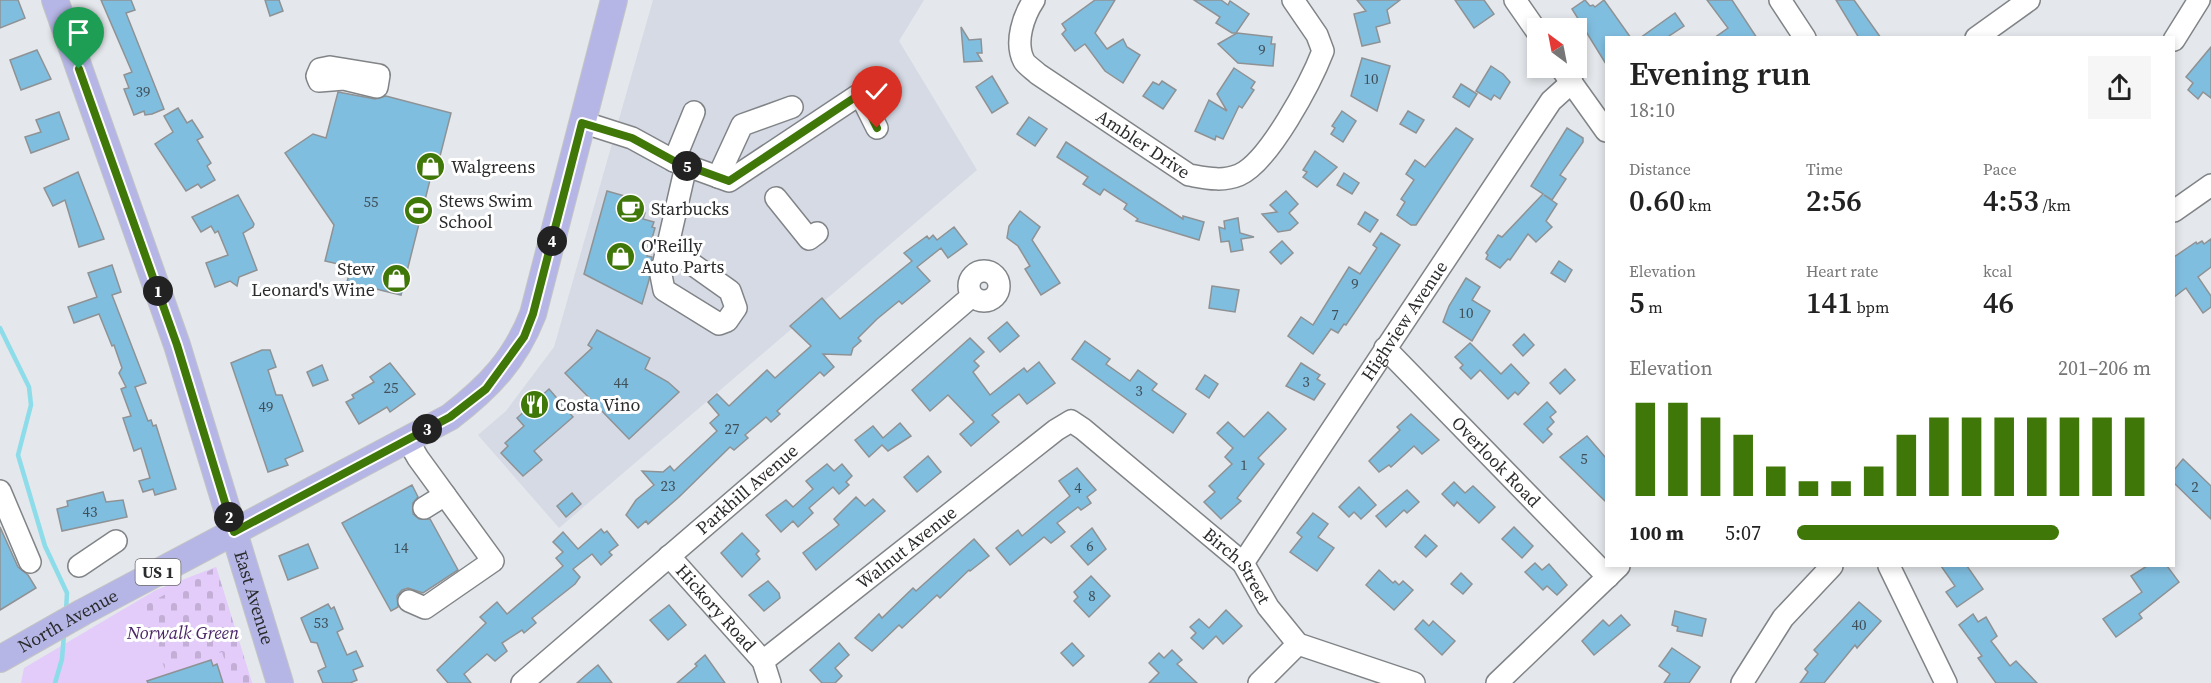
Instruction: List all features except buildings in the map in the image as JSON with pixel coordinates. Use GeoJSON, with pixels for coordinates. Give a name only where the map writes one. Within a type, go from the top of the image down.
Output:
{"type":"FeatureCollection","features":[{"type":"Feature","properties":{"kind":"main road","name":"East Avenue"},"geometry":{"type":"LineString","coordinates":[[55,0],[177,345],[280,683]]}},
{"type":"Feature","properties":{"kind":"main road","name":"US 1"},"geometry":{"type":"LineString","coordinates":[[234,532],[450,417],[486,389],[524,337],[533,314],[614,0]]}},
{"type":"Feature","properties":{"kind":"main road","name":"North Avenue"},"geometry":{"type":"LineString","coordinates":[[2,653],[38,639],[83,612],[234,532]]}},
{"type":"Feature","properties":{"kind":"street","name":"Ambler Drive"},"geometry":{"type":"LineString","coordinates":[[1034,0],[1024,15],[1021,40],[1023,60],[1038,74],[1189,174],[1214,180],[1239,175],[1260,158],[1308,88],[1323,51],[1317,35],[1293,0]]}},
{"type":"Feature","properties":{"kind":"street"},"geometry":{"type":"LineString","coordinates":[[1515,0],[1528,18]]}},
{"type":"Feature","properties":{"kind":"street"},"geometry":{"type":"LineString","coordinates":[[1780,0],[1804,36]]}},
{"type":"Feature","properties":{"kind":"street"},"geometry":{"type":"LineString","coordinates":[[1979,36],[2029,0]]}},
{"type":"Feature","properties":{"kind":"street"},"geometry":{"type":"LineString","coordinates":[[2175,38],[2199,0]]}},
{"type":"Feature","properties":{"kind":"street","name":"Highview Avenue"},"geometry":{"type":"LineString","coordinates":[[1243,563],[1564,78]]}},
{"type":"Feature","properties":{"kind":"street"},"geometry":{"type":"LineString","coordinates":[[1568,78],[1605,130]]}},
{"type":"Feature","properties":{"kind":"street"},"geometry":{"type":"LineString","coordinates":[[582,123],[632,138],[680,164],[729,181],[860,94],[877,128]]}},
{"type":"Feature","properties":{"kind":"street"},"geometry":{"type":"LineString","coordinates":[[718,177],[742,125],[792,107]]}},
{"type":"Feature","properties":{"kind":"street"},"geometry":{"type":"LineString","coordinates":[[668,247],[680,164],[694,112]]}},
{"type":"Feature","properties":{"kind":"street"},"geometry":{"type":"LineString","coordinates":[[2175,208],[2211,185]]}},
{"type":"Feature","properties":{"kind":"street"},"geometry":{"type":"LineString","coordinates":[[776,198],[809,239],[817,233]]}},
{"type":"Feature","properties":{"kind":"street","name":"Parkhill Avenue"},"geometry":{"type":"LineString","coordinates":[[522,683],[972,296]]}},
{"type":"Feature","properties":{"kind":"street","name":"Overlook Road"},"geometry":{"type":"LineString","coordinates":[[1384,348],[1605,563]]}},
{"type":"Feature","properties":{"kind":"street","name":"Birch Street"},"geometry":{"type":"LineString","coordinates":[[1071,421],[1092,436],[1243,563],[1268,607],[1298,644]]}},
{"type":"Feature","properties":{"kind":"street","name":"Walnut Avenue"},"geometry":{"type":"LineString","coordinates":[[763,661],[1056,430],[1071,421]]}},
{"type":"Feature","properties":{"kind":"street"},"geometry":{"type":"LineString","coordinates":[[407,439],[493,561],[417,605]]}},
{"type":"Feature","properties":{"kind":"street"},"geometry":{"type":"LineString","coordinates":[[0,491],[30,562]]}},
{"type":"Feature","properties":{"kind":"street"},"geometry":{"type":"LineString","coordinates":[[424,508],[445,495]]}},
{"type":"Feature","properties":{"kind":"street"},"geometry":{"type":"LineString","coordinates":[[79,566],[116,542]]}},
{"type":"Feature","properties":{"kind":"street","name":"Hickory Road"},"geometry":{"type":"LineString","coordinates":[[669,556],[763,661]]}},
{"type":"Feature","properties":{"kind":"street"},"geometry":{"type":"LineString","coordinates":[[1742,683],[1783,618],[1831,567]]}},
{"type":"Feature","properties":{"kind":"street"},"geometry":{"type":"LineString","coordinates":[[1889,567],[1946,683]]}},
{"type":"Feature","properties":{"kind":"street"},"geometry":{"type":"LineString","coordinates":[[1497,683],[1613,571]]}},
{"type":"Feature","properties":{"kind":"street"},"geometry":{"type":"LineString","coordinates":[[1259,683],[1298,644],[1414,683]]}},
{"type":"Feature","properties":{"kind":"street"},"geometry":{"type":"LineString","coordinates":[[763,661],[770,683]]}},
{"type":"Feature","properties":{"kind":"shaded area"},"geometry":{"type":"Polygon","coordinates":[[[653,0],[924,0],[899,41],[977,170],[559,528],[478,435],[506,411],[554,347],[653,0]]]}},
{"type":"Feature","properties":{"kind":"green space","name":"Norwalk Green"},"geometry":{"type":"Polygon","coordinates":[[[216,567],[252,683],[21,683],[24,668],[156,590],[216,567]]]}},
{"type":"Feature","properties":{"kind":"green space"},"geometry":{"type":"Polygon","coordinates":[[[216,567],[252,683],[232,683],[222,652],[165,669],[140,608],[216,567]]]}},
{"type":"Feature","properties":{"kind":"waterway"},"geometry":{"type":"LineString","coordinates":[[0,328],[29,387],[31,405],[18,455],[45,546],[67,593],[66,611]]}},
{"type":"Feature","properties":{"kind":"waterway"},"geometry":{"type":"LineString","coordinates":[[55,683],[62,659],[64,634]]}},
{"type":"Feature","properties":{"kind":"place","name":"Walgreens"},"geometry":{"type":"Point","coordinates":[430,167]}},
{"type":"Feature","properties":{"kind":"place","name":"Starbucks"},"geometry":{"type":"Point","coordinates":[630,209]}},
{"type":"Feature","properties":{"kind":"place","name":"Stews Swim School"},"geometry":{"type":"Point","coordinates":[418,211]}},
{"type":"Feature","properties":{"kind":"place","name":"O'Reilly Auto Parts"},"geometry":{"type":"Point","coordinates":[620,256]}},
{"type":"Feature","properties":{"kind":"place","name":"Stew Leonard's Wine"},"geometry":{"type":"Point","coordinates":[396,279]}},
{"type":"Feature","properties":{"kind":"place","name":"Costa Vino"},"geometry":{"type":"Point","coordinates":[534,405]}},
{"type":"Feature","properties":{"kind":"route"},"geometry":{"type":"LineString","coordinates":[[79,69],[177,345],[234,532],[450,417],[486,389],[524,337],[533,314],[582,123],[632,138],[674,161],[729,181],[860,94],[877,128]]}}]}
